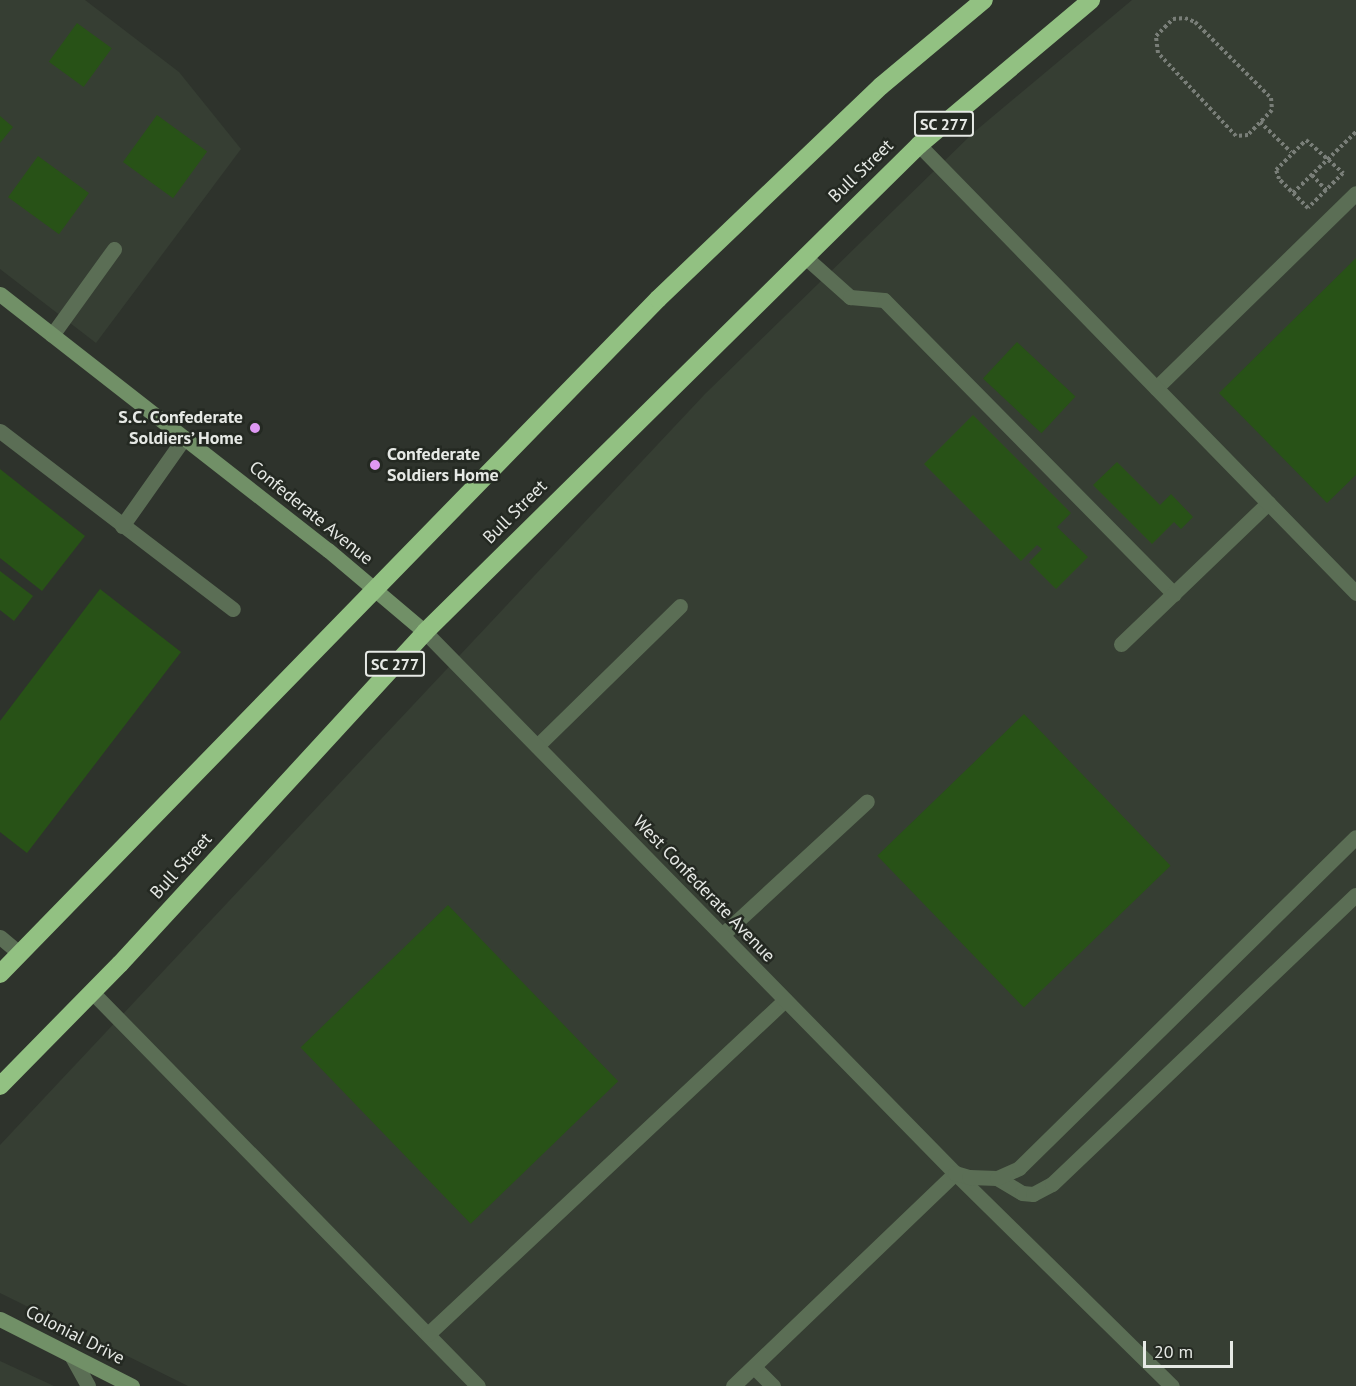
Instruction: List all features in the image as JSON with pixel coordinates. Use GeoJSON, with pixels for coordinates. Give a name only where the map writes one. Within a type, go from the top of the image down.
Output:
{"type":"FeatureCollection","features":[{"type":"Feature","properties":{"kind":"highway"},"geometry":{"type":"LineString","coordinates":[[0,974],[658,299],[881,86],[984,0]]}},
{"type":"Feature","properties":{"kind":"highway","name":"Bull Street"},"geometry":{"type":"LineString","coordinates":[[0,1086],[93,993],[425,632],[919,145],[1091,0]]}},
{"type":"Feature","properties":{"kind":"street"},"geometry":{"type":"LineString","coordinates":[[919,145],[1356,593]]}},
{"type":"Feature","properties":{"kind":"street"},"geometry":{"type":"LineString","coordinates":[[1156,388],[1356,193]]}},
{"type":"Feature","properties":{"kind":"street"},"geometry":{"type":"LineString","coordinates":[[52,334],[114,249]]}},
{"type":"Feature","properties":{"kind":"street"},"geometry":{"type":"LineString","coordinates":[[804,256],[850,297],[884,300],[1174,594]]}},
{"type":"Feature","properties":{"kind":"street","name":"Confederate Avenue"},"geometry":{"type":"LineString","coordinates":[[0,294],[374,588],[425,632]]}},
{"type":"Feature","properties":{"kind":"street"},"geometry":{"type":"LineString","coordinates":[[0,431],[233,609]]}},
{"type":"Feature","properties":{"kind":"street"},"geometry":{"type":"LineString","coordinates":[[122,526],[184,438]]}},
{"type":"Feature","properties":{"kind":"street"},"geometry":{"type":"LineString","coordinates":[[1121,644],[1268,503]]}},
{"type":"Feature","properties":{"kind":"street"},"geometry":{"type":"LineString","coordinates":[[537,746],[680,606]]}},
{"type":"Feature","properties":{"kind":"street","name":"West Confederate Avenue"},"geometry":{"type":"LineString","coordinates":[[425,632],[955,1173],[1172,1386]]}},
{"type":"Feature","properties":{"kind":"street"},"geometry":{"type":"LineString","coordinates":[[723,935],[867,801]]}},
{"type":"Feature","properties":{"kind":"street"},"geometry":{"type":"LineString","coordinates":[[733,1386],[955,1173],[984,1180],[997,1178],[1019,1168],[1356,837]]}},
{"type":"Feature","properties":{"kind":"street"},"geometry":{"type":"LineString","coordinates":[[997,1178],[1022,1193],[1033,1194],[1052,1184],[1356,895]]}},
{"type":"Feature","properties":{"kind":"street"},"geometry":{"type":"LineString","coordinates":[[0,937],[20,953]]}},
{"type":"Feature","properties":{"kind":"street"},"geometry":{"type":"LineString","coordinates":[[93,993],[478,1386]]}},
{"type":"Feature","properties":{"kind":"street"},"geometry":{"type":"LineString","coordinates":[[428,1334],[785,1000]]}},
{"type":"Feature","properties":{"kind":"street","name":"Colonial Drive"},"geometry":{"type":"LineString","coordinates":[[0,1319],[132,1386]]}},
{"type":"Feature","properties":{"kind":"street"},"geometry":{"type":"LineString","coordinates":[[71,1355],[88,1386]]}},
{"type":"Feature","properties":{"kind":"street"},"geometry":{"type":"LineString","coordinates":[[754,1367],[773,1386]]}},
{"type":"Feature","properties":{"kind":"path"},"geometry":{"type":"LineString","coordinates":[[1185,18],[1194,22],[1263,91],[1273,104],[1260,122],[1248,135],[1236,136],[1158,53],[1156,36],[1164,25],[1185,18]]}},
{"type":"Feature","properties":{"kind":"path"},"geometry":{"type":"LineString","coordinates":[[1260,122],[1291,152]]}},
{"type":"Feature","properties":{"kind":"path"},"geometry":{"type":"LineString","coordinates":[[1293,193],[1356,132]]}},
{"type":"Feature","properties":{"kind":"path"},"geometry":{"type":"LineString","coordinates":[[1308,208],[1275,170],[1291,152],[1310,140],[1343,173]]}},
{"type":"Feature","properties":{"kind":"shaded area"},"geometry":{"type":"Polygon","coordinates":[[[0,0],[85,0],[179,72],[241,149],[96,343],[0,269],[0,0]]]}},
{"type":"Feature","properties":{"kind":"shaded area"},"geometry":{"type":"Polygon","coordinates":[[[1132,0],[1356,0],[1356,1386],[188,1386],[0,1293],[0,1145],[705,394],[973,133],[1132,0]]]}},
{"type":"Feature","properties":{"kind":"shaded area"},"geometry":{"type":"Polygon","coordinates":[[[0,1361],[54,1386],[0,1386],[0,1361]]]}},
{"type":"Feature","properties":{"kind":"building"},"geometry":{"type":"Polygon","coordinates":[[[77,23],[112,48],[84,87],[49,62],[77,23]]]}},
{"type":"Feature","properties":{"kind":"building"},"geometry":{"type":"Polygon","coordinates":[[[157,115],[207,151],[173,198],[123,162],[157,115]]]}},
{"type":"Feature","properties":{"kind":"building"},"geometry":{"type":"Polygon","coordinates":[[[0,116],[13,127],[0,143],[0,116]]]}},
{"type":"Feature","properties":{"kind":"building"},"geometry":{"type":"Polygon","coordinates":[[[38,156],[89,193],[59,234],[8,197],[38,156]]]}},
{"type":"Feature","properties":{"kind":"building"},"geometry":{"type":"Polygon","coordinates":[[[1356,258],[1356,475],[1327,503],[1219,393],[1356,258]]]}},
{"type":"Feature","properties":{"kind":"building"},"geometry":{"type":"Polygon","coordinates":[[[1017,342],[1076,397],[1041,433],[983,379],[1017,342]]]}},
{"type":"Feature","properties":{"kind":"building"},"geometry":{"type":"Polygon","coordinates":[[[973,415],[1071,513],[1057,527],[1088,557],[1056,589],[1029,562],[1042,549],[1037,545],[1021,561],[924,464],[973,415]]]}},
{"type":"Feature","properties":{"kind":"building"},"geometry":{"type":"Polygon","coordinates":[[[1117,462],[1160,505],[1171,494],[1193,517],[1181,529],[1174,522],[1152,544],[1093,485],[1117,462]]]}},
{"type":"Feature","properties":{"kind":"building"},"geometry":{"type":"Polygon","coordinates":[[[0,469],[85,536],[42,591],[0,558],[0,469]]]}},
{"type":"Feature","properties":{"kind":"building"},"geometry":{"type":"Polygon","coordinates":[[[0,571],[33,596],[14,621],[0,610],[0,571]]]}},
{"type":"Feature","properties":{"kind":"building"},"geometry":{"type":"Polygon","coordinates":[[[100,589],[181,652],[27,853],[0,832],[0,721],[100,589]]]}},
{"type":"Feature","properties":{"kind":"building"},"geometry":{"type":"Polygon","coordinates":[[[1024,714],[1171,866],[1024,1007],[877,856],[1024,714]]]}},
{"type":"Feature","properties":{"kind":"building"},"geometry":{"type":"Polygon","coordinates":[[[448,905],[618,1081],[471,1224],[301,1047],[448,905]]]}},
{"type":"Feature","properties":{"kind":"place","name":"S.C. Confederate Soldiers’ Home"},"geometry":{"type":"Point","coordinates":[255,428]}},
{"type":"Feature","properties":{"kind":"place","name":"Confederate Soldiers Home"},"geometry":{"type":"Point","coordinates":[375,465]}}]}
